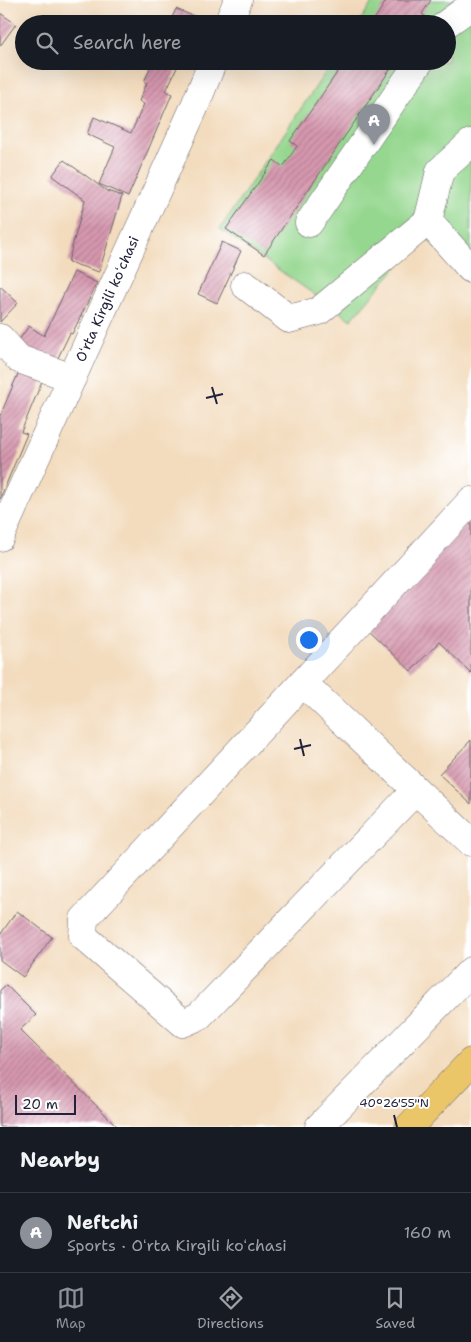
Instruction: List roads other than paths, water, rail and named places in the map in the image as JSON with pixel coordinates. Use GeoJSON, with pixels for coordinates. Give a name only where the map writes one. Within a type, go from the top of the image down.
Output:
{"type":"FeatureCollection","features":[{"type":"Feature","properties":{"kind":"main road"},"geometry":{"type":"LineString","coordinates":[[409,1127],[471,1062]]}},
{"type":"Feature","properties":{"kind":"street"},"geometry":{"type":"LineString","coordinates":[[232,15],[238,0]]}},
{"type":"Feature","properties":{"kind":"street"},"geometry":{"type":"LineString","coordinates":[[456,17],[471,6]]}},
{"type":"Feature","properties":{"kind":"street","name":"Oʻrta Kirgili koʻchasi"},"geometry":{"type":"LineString","coordinates":[[0,537],[190,117],[209,70]]}},
{"type":"Feature","properties":{"kind":"street"},"geometry":{"type":"LineString","coordinates":[[309,223],[414,70]]}},
{"type":"Feature","properties":{"kind":"street"},"geometry":{"type":"LineString","coordinates":[[245,285],[289,319],[319,310],[428,221],[440,171],[471,143]]}},
{"type":"Feature","properties":{"kind":"street"},"geometry":{"type":"LineString","coordinates":[[428,221],[471,269]]}},
{"type":"Feature","properties":{"kind":"street"},"geometry":{"type":"LineString","coordinates":[[0,338],[19,359],[72,378]]}},
{"type":"Feature","properties":{"kind":"street"},"geometry":{"type":"LineString","coordinates":[[415,791],[199,1016],[183,1023],[83,936],[84,919],[471,501]]}},
{"type":"Feature","properties":{"kind":"street"},"geometry":{"type":"LineString","coordinates":[[303,683],[471,842]]}},
{"type":"Feature","properties":{"kind":"street"},"geometry":{"type":"LineString","coordinates":[[319,1127],[471,971]]}},
{"type":"Feature","properties":{"kind":"place","name":"Neftchi"},"geometry":{"type":"Point","coordinates":[374,145]}}]}
